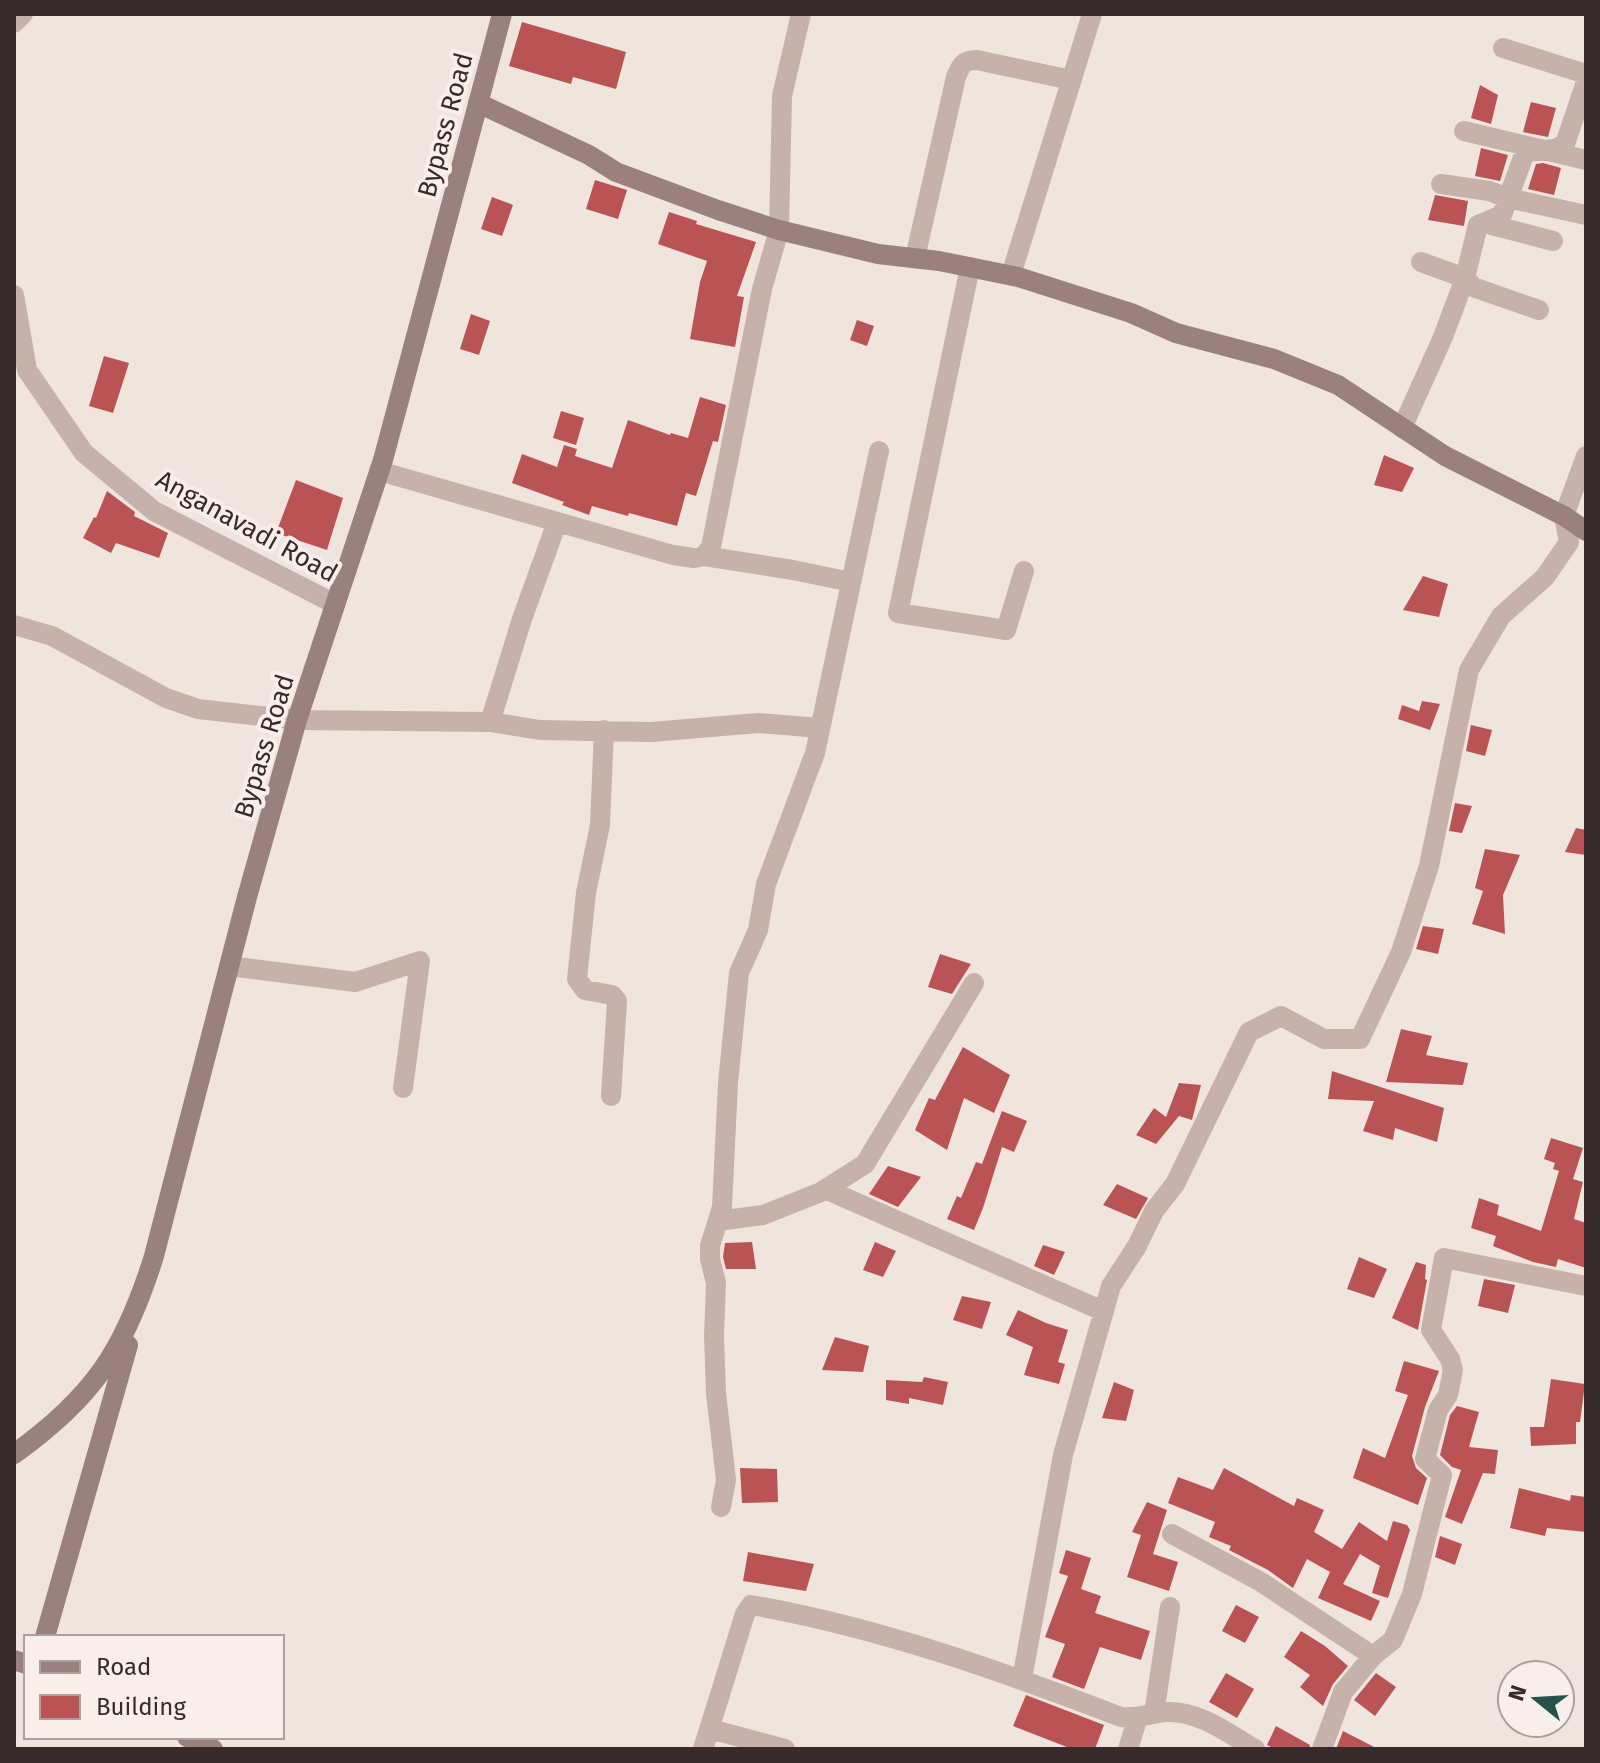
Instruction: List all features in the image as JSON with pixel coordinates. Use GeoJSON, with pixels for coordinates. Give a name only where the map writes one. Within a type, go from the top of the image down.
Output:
{"type":"FeatureCollection","features":[{"type":"Feature","properties":{"kind":"main road","name":"Bypass Road"},"geometry":{"type":"LineString","coordinates":[[14,1454],[46,1431],[107,1367],[141,1299],[297,720],[379,471],[502,14]]}},
{"type":"Feature","properties":{"kind":"main road"},"geometry":{"type":"LineString","coordinates":[[478,103],[589,155],[616,172],[682,199],[779,230],[878,254],[1011,275],[1131,313],[1176,333],[1274,359],[1338,385],[1445,456],[1564,516],[1586,531]]}},
{"type":"Feature","properties":{"kind":"main road"},"geometry":{"type":"LineString","coordinates":[[46,1635],[141,1299]]}},
{"type":"Feature","properties":{"kind":"main road"},"geometry":{"type":"LineString","coordinates":[[191,1739],[213,1749]]}},
{"type":"Feature","properties":{"kind":"street"},"geometry":{"type":"LineString","coordinates":[[14,23],[23,14]]}},
{"type":"Feature","properties":{"kind":"street"},"geometry":{"type":"LineString","coordinates":[[704,556],[711,547],[762,289],[779,230],[782,96],[801,14]]}},
{"type":"Feature","properties":{"kind":"street"},"geometry":{"type":"LineString","coordinates":[[1011,275],[1092,14]]}},
{"type":"Feature","properties":{"kind":"street"},"geometry":{"type":"LineString","coordinates":[[1503,48],[1586,74]]}},
{"type":"Feature","properties":{"kind":"street"},"geometry":{"type":"LineString","coordinates":[[915,258],[956,77],[962,64],[977,60],[1071,80]]}},
{"type":"Feature","properties":{"kind":"street"},"geometry":{"type":"LineString","coordinates":[[1402,428],[1425,381],[1465,278],[1478,225],[1502,215],[1525,152],[1555,149],[1565,144],[1586,82]]}},
{"type":"Feature","properties":{"kind":"street"},"geometry":{"type":"LineString","coordinates":[[1464,131],[1586,160]]}},
{"type":"Feature","properties":{"kind":"street"},"geometry":{"type":"LineString","coordinates":[[1441,184],[1489,191],[1586,215]]}},
{"type":"Feature","properties":{"kind":"street"},"geometry":{"type":"LineString","coordinates":[[1484,223],[1553,241]]}},
{"type":"Feature","properties":{"kind":"street"},"geometry":{"type":"LineString","coordinates":[[1421,262],[1465,278],[1473,287],[1539,310]]}},
{"type":"Feature","properties":{"kind":"street"},"geometry":{"type":"LineString","coordinates":[[970,267],[898,613],[1006,630],[1024,571]]}},
{"type":"Feature","properties":{"kind":"street","name":"Anganavadi Road"},"geometry":{"type":"LineString","coordinates":[[14,295],[27,370],[84,453],[154,511],[335,604]]}},
{"type":"Feature","properties":{"kind":"street"},"geometry":{"type":"LineString","coordinates":[[721,1507],[726,1480],[716,1393],[716,1283],[710,1246],[722,1207],[728,1083],[739,973],[758,930],[766,884],[815,753],[879,451]]}},
{"type":"Feature","properties":{"kind":"street"},"geometry":{"type":"LineString","coordinates":[[1022,1679],[1063,1455],[1111,1286],[1137,1246],[1154,1211],[1175,1184],[1249,1032],[1281,1016],[1324,1039],[1360,1039],[1401,952],[1429,866],[1469,670],[1501,616],[1545,577],[1569,542],[1564,516],[1586,456]]}},
{"type":"Feature","properties":{"kind":"street"},"geometry":{"type":"LineString","coordinates":[[379,471],[673,555],[704,556],[851,582]]}},
{"type":"Feature","properties":{"kind":"street"},"geometry":{"type":"LineString","coordinates":[[490,722],[557,522]]}},
{"type":"Feature","properties":{"kind":"street"},"geometry":{"type":"LineString","coordinates":[[14,625],[52,636],[182,705],[221,713],[297,720],[490,722],[540,730],[652,732],[758,723],[820,728]]}},
{"type":"Feature","properties":{"kind":"street"},"geometry":{"type":"LineString","coordinates":[[604,730],[600,825],[586,893],[577,979],[585,990],[612,995],[617,1001],[611,1096]]}},
{"type":"Feature","properties":{"kind":"street"},"geometry":{"type":"LineString","coordinates":[[229,966],[355,982],[420,961],[403,1088]]}},
{"type":"Feature","properties":{"kind":"street"},"geometry":{"type":"LineString","coordinates":[[718,1221],[763,1215],[825,1189],[865,1164],[974,983]]}},
{"type":"Feature","properties":{"kind":"street"},"geometry":{"type":"LineString","coordinates":[[825,1189],[1103,1311]]}},
{"type":"Feature","properties":{"kind":"street"},"geometry":{"type":"LineString","coordinates":[[1322,1749],[1343,1692],[1373,1656],[1393,1640],[1412,1594],[1442,1475],[1425,1459],[1438,1410],[1448,1395],[1453,1370],[1450,1359],[1431,1330],[1444,1258],[1586,1286]]}},
{"type":"Feature","properties":{"kind":"street"},"geometry":{"type":"LineString","coordinates":[[1172,1534],[1261,1582],[1373,1656]]}},
{"type":"Feature","properties":{"kind":"street"},"geometry":{"type":"LineString","coordinates":[[785,1749],[707,1739],[745,1614],[751,1605],[821,1617],[1022,1679],[1121,1717],[1184,1713],[1208,1722],[1255,1749]]}},
{"type":"Feature","properties":{"kind":"street"},"geometry":{"type":"LineString","coordinates":[[1128,1749],[1146,1716],[1170,1607]]}},
{"type":"Feature","properties":{"kind":"building"},"geometry":{"type":"Polygon","coordinates":[[[522,22],[626,52],[616,89],[573,77],[571,84],[509,66],[522,22]]]}},
{"type":"Feature","properties":{"kind":"building"},"geometry":{"type":"Polygon","coordinates":[[[1480,85],[1498,95],[1491,124],[1471,118],[1480,85]]]}},
{"type":"Feature","properties":{"kind":"building"},"geometry":{"type":"Polygon","coordinates":[[[1531,102],[1556,108],[1548,137],[1523,132],[1531,102]]]}},
{"type":"Feature","properties":{"kind":"building"},"geometry":{"type":"Polygon","coordinates":[[[1481,148],[1508,155],[1500,181],[1475,176],[1481,148]]]}},
{"type":"Feature","properties":{"kind":"building"},"geometry":{"type":"Polygon","coordinates":[[[1536,164],[1561,168],[1554,195],[1528,189],[1536,164]]]}},
{"type":"Feature","properties":{"kind":"building"},"geometry":{"type":"Polygon","coordinates":[[[595,180],[627,190],[618,219],[586,209],[595,180]]]}},
{"type":"Feature","properties":{"kind":"building"},"geometry":{"type":"Polygon","coordinates":[[[1435,195],[1468,201],[1464,226],[1428,220],[1435,195]]]}},
{"type":"Feature","properties":{"kind":"building"},"geometry":{"type":"Polygon","coordinates":[[[492,197],[513,205],[502,236],[481,229],[492,197]]]}},
{"type":"Feature","properties":{"kind":"building"},"geometry":{"type":"Polygon","coordinates":[[[669,212],[697,221],[696,224],[756,242],[737,296],[744,297],[735,347],[690,339],[707,261],[658,244],[669,212]]]}},
{"type":"Feature","properties":{"kind":"building"},"geometry":{"type":"Polygon","coordinates":[[[471,314],[490,321],[479,355],[460,349],[471,314]]]}},
{"type":"Feature","properties":{"kind":"building"},"geometry":{"type":"Polygon","coordinates":[[[857,320],[874,326],[867,346],[850,340],[857,320]]]}},
{"type":"Feature","properties":{"kind":"building"},"geometry":{"type":"Polygon","coordinates":[[[104,356],[129,363],[113,413],[89,406],[104,356]]]}},
{"type":"Feature","properties":{"kind":"building"},"geometry":{"type":"Polygon","coordinates":[[[700,397],[726,405],[718,442],[713,441],[696,496],[686,493],[677,526],[592,506],[589,515],[562,505],[564,502],[512,483],[522,454],[557,467],[564,445],[577,449],[575,456],[612,468],[628,420],[688,438],[700,397]]]}},
{"type":"Feature","properties":{"kind":"building"},"geometry":{"type":"Polygon","coordinates":[[[561,411],[584,418],[576,445],[553,438],[561,411]]]}},
{"type":"Feature","properties":{"kind":"building"},"geometry":{"type":"Polygon","coordinates":[[[1384,455],[1414,468],[1402,492],[1374,485],[1384,455]]]}},
{"type":"Feature","properties":{"kind":"building"},"geometry":{"type":"Polygon","coordinates":[[[296,480],[343,498],[327,550],[276,533],[296,480]]]}},
{"type":"Feature","properties":{"kind":"building"},"geometry":{"type":"Polygon","coordinates":[[[107,491],[135,512],[134,516],[168,533],[159,558],[116,543],[111,553],[83,538],[96,518],[107,491]]]}},
{"type":"Feature","properties":{"kind":"building"},"geometry":{"type":"Polygon","coordinates":[[[1423,576],[1448,584],[1439,617],[1403,610],[1423,576]]]}},
{"type":"Feature","properties":{"kind":"building"},"geometry":{"type":"Polygon","coordinates":[[[1422,701],[1440,704],[1430,730],[1398,719],[1402,705],[1419,711],[1422,701]]]}},
{"type":"Feature","properties":{"kind":"building"},"geometry":{"type":"Polygon","coordinates":[[[1471,725],[1492,730],[1485,756],[1466,751],[1471,725]]]}},
{"type":"Feature","properties":{"kind":"building"},"geometry":{"type":"Polygon","coordinates":[[[1455,803],[1472,806],[1462,833],[1449,831],[1455,803]]]}},
{"type":"Feature","properties":{"kind":"building"},"geometry":{"type":"Polygon","coordinates":[[[1576,828],[1586,830],[1586,855],[1565,852],[1576,828]]]}},
{"type":"Feature","properties":{"kind":"building"},"geometry":{"type":"Polygon","coordinates":[[[1485,849],[1520,855],[1503,895],[1505,934],[1472,924],[1483,891],[1475,888],[1485,849]]]}},
{"type":"Feature","properties":{"kind":"building"},"geometry":{"type":"Polygon","coordinates":[[[1423,926],[1444,929],[1438,954],[1416,949],[1423,926]]]}},
{"type":"Feature","properties":{"kind":"building"},"geometry":{"type":"Polygon","coordinates":[[[940,954],[971,964],[952,994],[928,987],[940,954]]]}},
{"type":"Feature","properties":{"kind":"building"},"geometry":{"type":"Polygon","coordinates":[[[1401,1029],[1432,1036],[1426,1055],[1468,1063],[1463,1085],[1386,1082],[1401,1029]]]}},
{"type":"Feature","properties":{"kind":"building"},"geometry":{"type":"Polygon","coordinates":[[[963,1047],[1010,1075],[994,1113],[964,1098],[947,1150],[915,1130],[929,1098],[935,1100],[963,1047]]]}},
{"type":"Feature","properties":{"kind":"building"},"geometry":{"type":"Polygon","coordinates":[[[1332,1071],[1444,1108],[1437,1142],[1395,1128],[1393,1140],[1363,1131],[1374,1101],[1328,1099],[1332,1071]]]}},
{"type":"Feature","properties":{"kind":"building"},"geometry":{"type":"Polygon","coordinates":[[[1179,1083],[1201,1085],[1192,1120],[1179,1116],[1156,1144],[1136,1135],[1154,1108],[1166,1117],[1179,1083]]]}},
{"type":"Feature","properties":{"kind":"building"},"geometry":{"type":"Polygon","coordinates":[[[1002,1111],[1027,1121],[1014,1152],[1002,1147],[974,1230],[947,1219],[957,1196],[961,1198],[976,1162],[982,1164],[1002,1111]]]}},
{"type":"Feature","properties":{"kind":"building"},"geometry":{"type":"Polygon","coordinates":[[[1551,1138],[1583,1148],[1573,1179],[1583,1182],[1574,1219],[1586,1223],[1586,1268],[1558,1259],[1556,1267],[1533,1262],[1493,1246],[1496,1236],[1471,1228],[1479,1198],[1499,1205],[1497,1215],[1541,1231],[1559,1171],[1553,1169],[1555,1163],[1544,1159],[1551,1138]]]}},
{"type":"Feature","properties":{"kind":"building"},"geometry":{"type":"Polygon","coordinates":[[[888,1166],[921,1177],[898,1207],[869,1194],[888,1166]]]}},
{"type":"Feature","properties":{"kind":"building"},"geometry":{"type":"Polygon","coordinates":[[[1117,1184],[1148,1198],[1136,1219],[1103,1205],[1117,1184]]]}},
{"type":"Feature","properties":{"kind":"building"},"geometry":{"type":"Polygon","coordinates":[[[752,1242],[756,1269],[726,1269],[723,1257],[725,1243],[752,1242]]]}},
{"type":"Feature","properties":{"kind":"building"},"geometry":{"type":"Polygon","coordinates":[[[875,1242],[896,1251],[883,1277],[863,1270],[875,1242]]]}},
{"type":"Feature","properties":{"kind":"building"},"geometry":{"type":"Polygon","coordinates":[[[1043,1245],[1065,1252],[1054,1275],[1034,1266],[1043,1245]]]}},
{"type":"Feature","properties":{"kind":"building"},"geometry":{"type":"Polygon","coordinates":[[[1359,1257],[1387,1269],[1374,1298],[1347,1289],[1359,1257]]]}},
{"type":"Feature","properties":{"kind":"building"},"geometry":{"type":"Polygon","coordinates":[[[1416,1262],[1426,1265],[1427,1280],[1418,1330],[1392,1318],[1416,1262]]]}},
{"type":"Feature","properties":{"kind":"building"},"geometry":{"type":"Polygon","coordinates":[[[1484,1279],[1515,1285],[1508,1313],[1478,1306],[1484,1279]]]}},
{"type":"Feature","properties":{"kind":"building"},"geometry":{"type":"Polygon","coordinates":[[[962,1296],[991,1302],[982,1329],[953,1320],[962,1296]]]}},
{"type":"Feature","properties":{"kind":"building"},"geometry":{"type":"Polygon","coordinates":[[[1018,1310],[1068,1330],[1058,1362],[1065,1364],[1059,1384],[1024,1375],[1033,1347],[1006,1335],[1018,1310]]]}},
{"type":"Feature","properties":{"kind":"building"},"geometry":{"type":"Polygon","coordinates":[[[835,1337],[869,1346],[863,1372],[822,1370],[835,1337]]]}},
{"type":"Feature","properties":{"kind":"building"},"geometry":{"type":"Polygon","coordinates":[[[1404,1361],[1439,1371],[1425,1407],[1412,1456],[1416,1468],[1427,1478],[1418,1505],[1353,1478],[1363,1448],[1385,1458],[1408,1395],[1395,1391],[1404,1361]]]}},
{"type":"Feature","properties":{"kind":"building"},"geometry":{"type":"Polygon","coordinates":[[[924,1377],[948,1382],[943,1405],[909,1398],[909,1404],[886,1400],[886,1380],[922,1382],[924,1377]]]}},
{"type":"Feature","properties":{"kind":"building"},"geometry":{"type":"Polygon","coordinates":[[[1551,1379],[1585,1384],[1580,1422],[1576,1422],[1576,1444],[1531,1446],[1530,1427],[1544,1427],[1551,1379]]]}},
{"type":"Feature","properties":{"kind":"building"},"geometry":{"type":"Polygon","coordinates":[[[1114,1382],[1134,1390],[1126,1421],[1102,1418],[1114,1382]]]}},
{"type":"Feature","properties":{"kind":"building"},"geometry":{"type":"Polygon","coordinates":[[[1457,1406],[1479,1412],[1469,1447],[1498,1450],[1495,1474],[1483,1473],[1462,1524],[1445,1517],[1461,1470],[1452,1467],[1440,1455],[1450,1415],[1457,1406]]]}},
{"type":"Feature","properties":{"kind":"building"},"geometry":{"type":"Polygon","coordinates":[[[740,1468],[777,1469],[778,1502],[742,1503],[740,1468]]]}},
{"type":"Feature","properties":{"kind":"building"},"geometry":{"type":"Polygon","coordinates":[[[1224,1468],[1294,1506],[1297,1498],[1324,1510],[1314,1532],[1342,1549],[1359,1522],[1387,1541],[1393,1521],[1407,1525],[1410,1530],[1388,1598],[1372,1593],[1380,1566],[1360,1554],[1343,1584],[1380,1601],[1371,1621],[1318,1598],[1330,1572],[1307,1559],[1293,1588],[1268,1570],[1229,1550],[1231,1546],[1209,1537],[1215,1522],[1168,1503],[1178,1477],[1213,1490],[1224,1468]]]}},
{"type":"Feature","properties":{"kind":"building"},"geometry":{"type":"Polygon","coordinates":[[[1519,1488],[1570,1501],[1571,1495],[1586,1497],[1586,1532],[1547,1528],[1545,1536],[1510,1528],[1519,1488]]]}},
{"type":"Feature","properties":{"kind":"building"},"geometry":{"type":"Polygon","coordinates":[[[1147,1502],[1167,1510],[1153,1554],[1178,1562],[1169,1591],[1127,1577],[1141,1535],[1132,1532],[1147,1502]]]}},
{"type":"Feature","properties":{"kind":"building"},"geometry":{"type":"Polygon","coordinates":[[[1440,1536],[1462,1544],[1455,1565],[1435,1557],[1440,1536]]]}},
{"type":"Feature","properties":{"kind":"building"},"geometry":{"type":"Polygon","coordinates":[[[1066,1550],[1091,1558],[1081,1589],[1101,1596],[1095,1613],[1150,1631],[1141,1660],[1100,1647],[1084,1689],[1052,1677],[1065,1644],[1045,1637],[1068,1576],[1059,1573],[1066,1550]]]}},
{"type":"Feature","properties":{"kind":"building"},"geometry":{"type":"Polygon","coordinates":[[[748,1552],[814,1564],[806,1591],[743,1581],[748,1552]]]}},
{"type":"Feature","properties":{"kind":"building"},"geometry":{"type":"Polygon","coordinates":[[[1236,1605],[1259,1617],[1245,1643],[1222,1631],[1236,1605]]]}},
{"type":"Feature","properties":{"kind":"building"},"geometry":{"type":"Polygon","coordinates":[[[1301,1631],[1348,1666],[1333,1684],[1323,1706],[1300,1687],[1310,1675],[1284,1657],[1301,1631]]]}},
{"type":"Feature","properties":{"kind":"building"},"geometry":{"type":"Polygon","coordinates":[[[1226,1673],[1254,1689],[1237,1718],[1209,1702],[1226,1673]]]}},
{"type":"Feature","properties":{"kind":"building"},"geometry":{"type":"Polygon","coordinates":[[[1376,1673],[1396,1687],[1375,1716],[1354,1700],[1376,1673]]]}},
{"type":"Feature","properties":{"kind":"building"},"geometry":{"type":"Polygon","coordinates":[[[1026,1695],[1104,1725],[1095,1749],[1072,1749],[1013,1726],[1026,1695]]]}},
{"type":"Feature","properties":{"kind":"building"},"geometry":{"type":"Polygon","coordinates":[[[1276,1726],[1310,1745],[1309,1749],[1275,1749],[1267,1745],[1276,1726]]]}},
{"type":"Feature","properties":{"kind":"building"},"geometry":{"type":"Polygon","coordinates":[[[1343,1731],[1378,1749],[1336,1749],[1343,1731]]]}}]}
